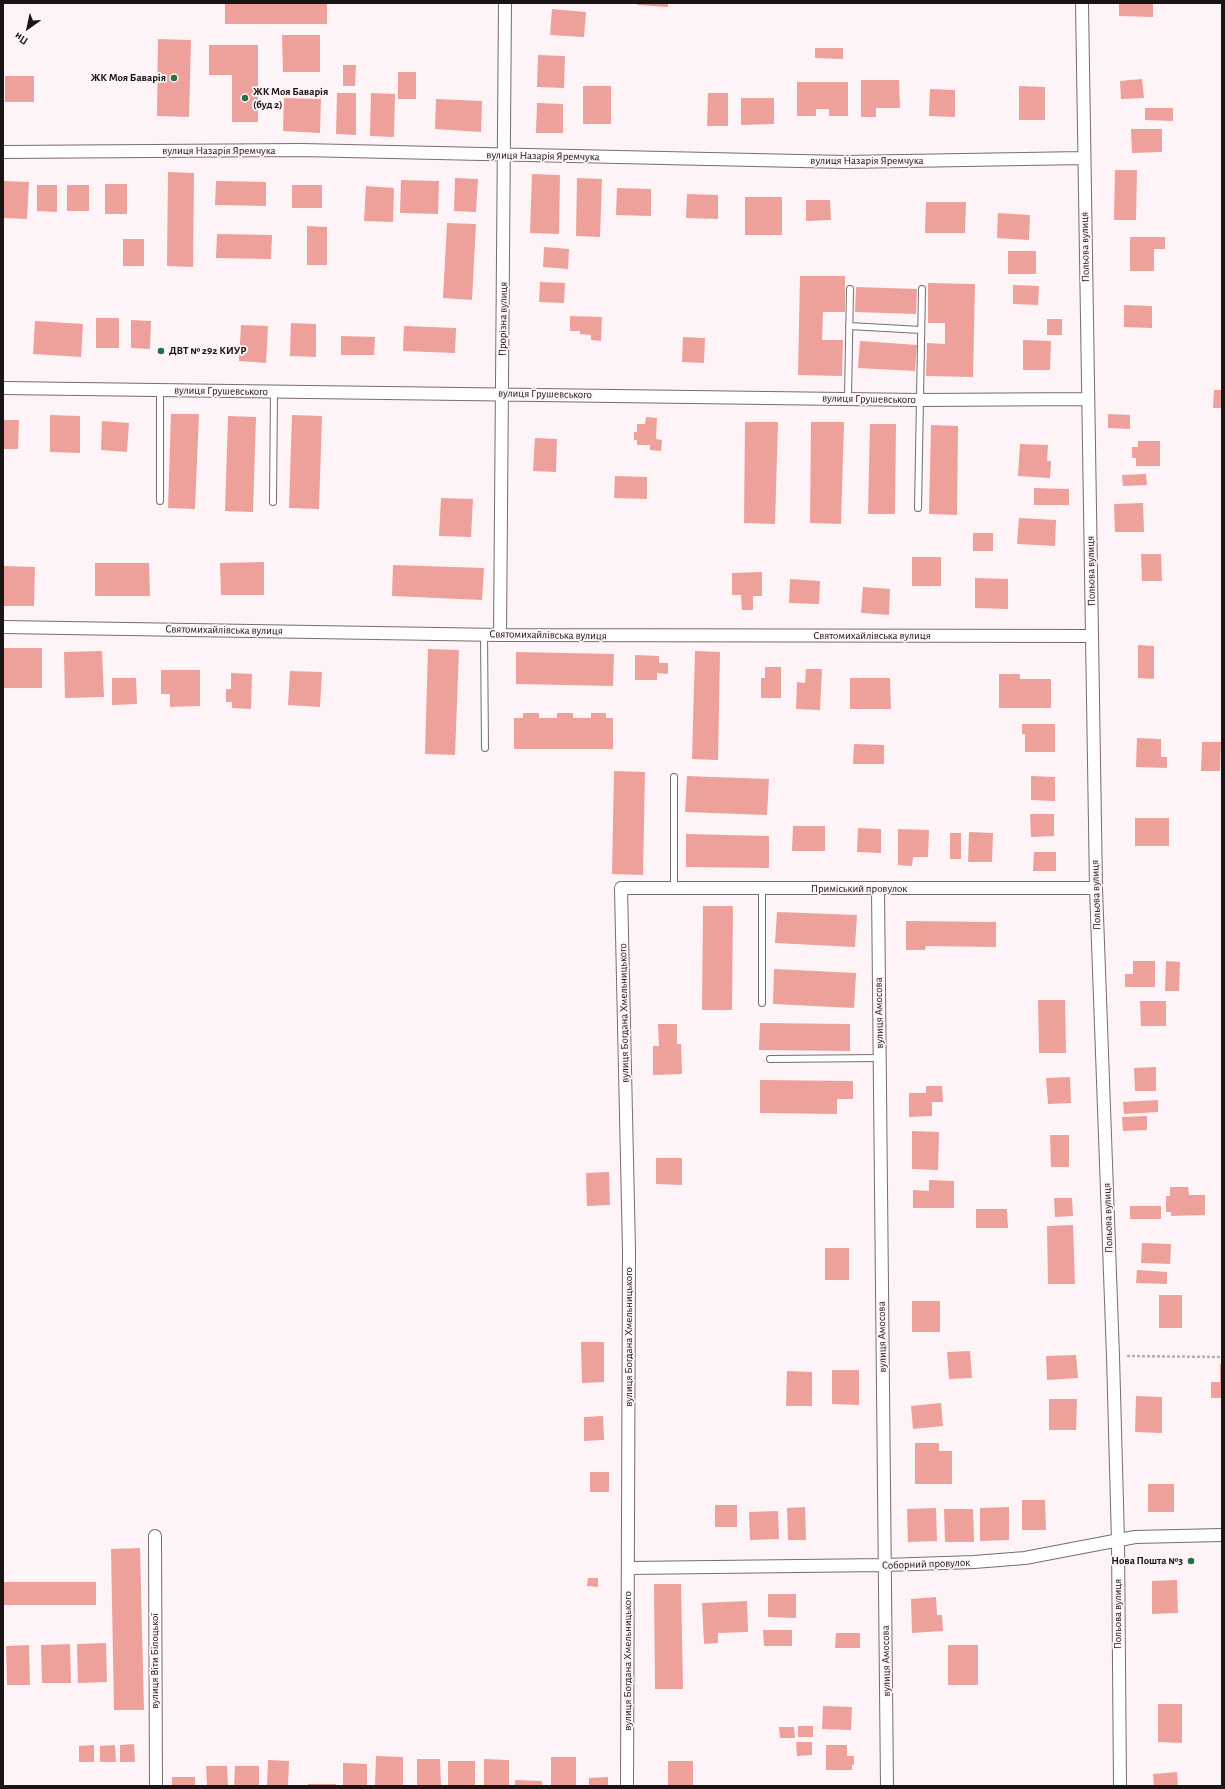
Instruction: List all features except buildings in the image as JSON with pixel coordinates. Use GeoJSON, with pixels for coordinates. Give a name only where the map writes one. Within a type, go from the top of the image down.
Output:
{"type":"FeatureCollection","features":[{"type":"Feature","properties":{"kind":"street","name":"Прорізна вулиця"},"geometry":{"type":"LineString","coordinates":[[500,635],[505,3]]}},
{"type":"Feature","properties":{"kind":"street","name":"Польова вулиця"},"geometry":{"type":"LineString","coordinates":[[1082,3],[1083,158],[1096,888],[1113,1356],[1118,1541],[1120,1786]]}},
{"type":"Feature","properties":{"kind":"street","name":"вулиця Назарія Яремчука"},"geometry":{"type":"LineString","coordinates":[[3,152],[301,150],[844,162],[1083,158]]}},
{"type":"Feature","properties":{"kind":"street","name":"вулиця Грушевського"},"geometry":{"type":"LineString","coordinates":[[3,388],[920,400],[1087,399]]}},
{"type":"Feature","properties":{"kind":"street","name":"Святомихайлівська вулиця"},"geometry":{"type":"LineString","coordinates":[[3,627],[500,635],[1092,636]]}},
{"type":"Feature","properties":{"kind":"street","name":"Приміський провулок"},"geometry":{"type":"LineString","coordinates":[[622,888],[1096,888]]}},
{"type":"Feature","properties":{"kind":"street","name":"вулиця Богдана Хмельницького"},"geometry":{"type":"LineString","coordinates":[[622,888],[629,1251],[627,1786]]}},
{"type":"Feature","properties":{"kind":"street","name":"вулиця Амосова"},"geometry":{"type":"LineString","coordinates":[[878,889],[887,1786]]}},
{"type":"Feature","properties":{"kind":"street","name":"Соборний провулок"},"geometry":{"type":"LineString","coordinates":[[628,1568],[885,1565],[974,1562],[1024,1558],[1135,1537],[1222,1535]]}},
{"type":"Feature","properties":{"kind":"street","name":"вулиця Віти Білоцької"},"geometry":{"type":"LineString","coordinates":[[154,1536],[156,1786]]}},
{"type":"Feature","properties":{"kind":"lane"},"geometry":{"type":"LineString","coordinates":[[848,398],[850,289]]}},
{"type":"Feature","properties":{"kind":"lane"},"geometry":{"type":"LineString","coordinates":[[918,508],[922,289]]}},
{"type":"Feature","properties":{"kind":"lane"},"geometry":{"type":"LineString","coordinates":[[849,326],[921,330]]}},
{"type":"Feature","properties":{"kind":"lane"},"geometry":{"type":"LineString","coordinates":[[160,390],[160,501]]}},
{"type":"Feature","properties":{"kind":"lane"},"geometry":{"type":"LineString","coordinates":[[273,502],[274,391]]}},
{"type":"Feature","properties":{"kind":"lane"},"geometry":{"type":"LineString","coordinates":[[484,634],[484,748]]}},
{"type":"Feature","properties":{"kind":"lane"},"geometry":{"type":"LineString","coordinates":[[674,777],[674,888]]}},
{"type":"Feature","properties":{"kind":"lane"},"geometry":{"type":"LineString","coordinates":[[762,888],[762,1003]]}},
{"type":"Feature","properties":{"kind":"lane"},"geometry":{"type":"LineString","coordinates":[[770,1059],[880,1058]]}},
{"type":"Feature","properties":{"kind":"path"},"geometry":{"type":"LineString","coordinates":[[1113,1356],[1222,1357]]}},
{"type":"Feature","properties":{"kind":"place","name":"ЖК Моя Баварія"},"geometry":{"type":"Point","coordinates":[174,78]}},
{"type":"Feature","properties":{"kind":"place","name":"ЖК Моя Баварія (буд 2)"},"geometry":{"type":"Point","coordinates":[245,98]}},
{"type":"Feature","properties":{"kind":"place","name":"ДВТ № 292 КИУР"},"geometry":{"type":"Point","coordinates":[161,351]}},
{"type":"Feature","properties":{"kind":"place","name":"Нова Пошта №3"},"geometry":{"type":"Point","coordinates":[1191,1561]}}]}
